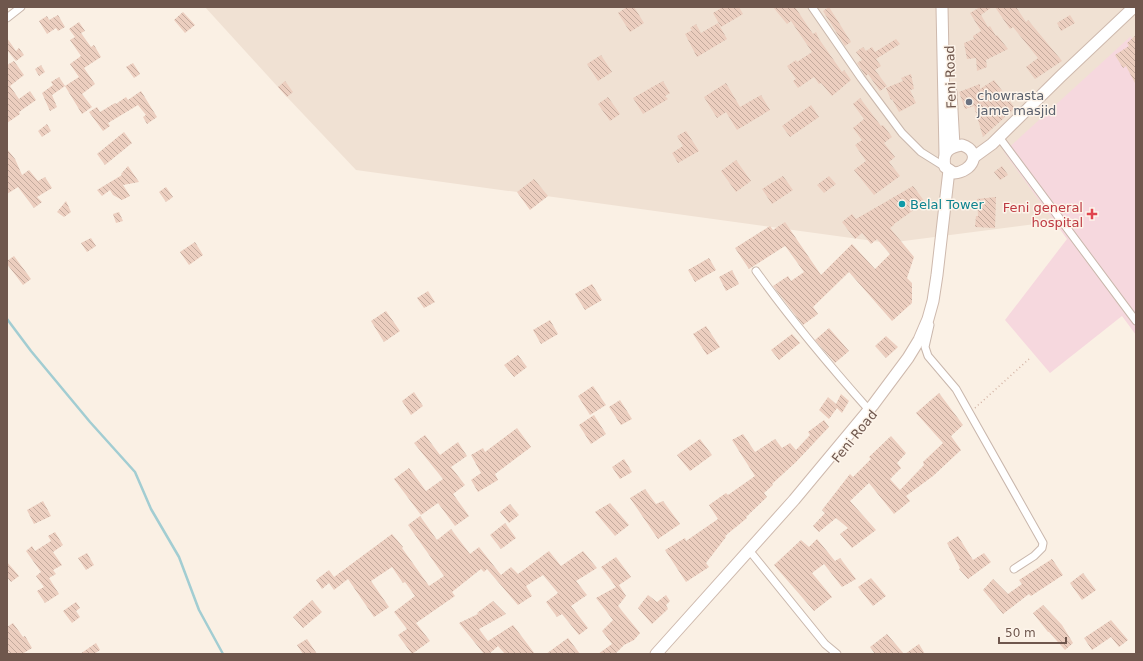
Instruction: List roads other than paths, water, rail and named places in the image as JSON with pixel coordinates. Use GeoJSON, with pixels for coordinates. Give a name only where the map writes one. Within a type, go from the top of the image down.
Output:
{"type":"FeatureCollection","features":[{"type":"Feature","properties":{"kind":"main road"},"geometry":{"type":"LineString","coordinates":[[656,654],[790,506],[869,410],[908,358],[919,340],[928,319],[933,301],[949,170],[944,161],[942,7]]}},
{"type":"Feature","properties":{"kind":"main road","name":"Feni Road"},"geometry":{"type":"LineString","coordinates":[[947,7],[954,146]]}},
{"type":"Feature","properties":{"kind":"main road"},"geometry":{"type":"LineString","coordinates":[[974,157],[992,144],[1134,7]]}},
{"type":"Feature","properties":{"kind":"main road"},"geometry":{"type":"LineString","coordinates":[[944,154],[954,146],[962,145],[968,147],[973,152],[974,157],[972,164],[965,171],[949,170]]}},
{"type":"Feature","properties":{"kind":"main road","name":"Feni Road"},"geometry":{"type":"LineString","coordinates":[[663,654],[815,483],[906,371],[930,325],[936,308],[942,275],[949,170]]}},
{"type":"Feature","properties":{"kind":"street"},"geometry":{"type":"LineString","coordinates":[[7,18],[20,7]]}},
{"type":"Feature","properties":{"kind":"street"},"geometry":{"type":"LineString","coordinates":[[812,7],[861,78],[902,132],[921,152],[949,170]]}},
{"type":"Feature","properties":{"kind":"street"},"geometry":{"type":"LineString","coordinates":[[999,137],[1136,320]]}},
{"type":"Feature","properties":{"kind":"street"},"geometry":{"type":"LineString","coordinates":[[756,271],[785,311],[827,363],[869,410]]}},
{"type":"Feature","properties":{"kind":"street"},"geometry":{"type":"LineString","coordinates":[[930,325],[925,347],[926,352],[956,389],[1043,543],[1042,548],[1034,556],[1014,569]]}},
{"type":"Feature","properties":{"kind":"street"},"geometry":{"type":"LineString","coordinates":[[753,554],[825,644],[837,654]]}},
{"type":"Feature","properties":{"kind":"waterway"},"geometry":{"type":"LineString","coordinates":[[7,319],[31,351],[90,422],[135,472],[151,509],[179,557],[199,610],[223,654]]}},
{"type":"Feature","properties":{"kind":"place","name":"chowrasta jame masjid"},"geometry":{"type":"Point","coordinates":[969,102]}},
{"type":"Feature","properties":{"kind":"place","name":"Belal Tower"},"geometry":{"type":"Point","coordinates":[902,204]}},
{"type":"Feature","properties":{"kind":"place","name":"Feni general hospital"},"geometry":{"type":"Point","coordinates":[1092,214]}}]}
